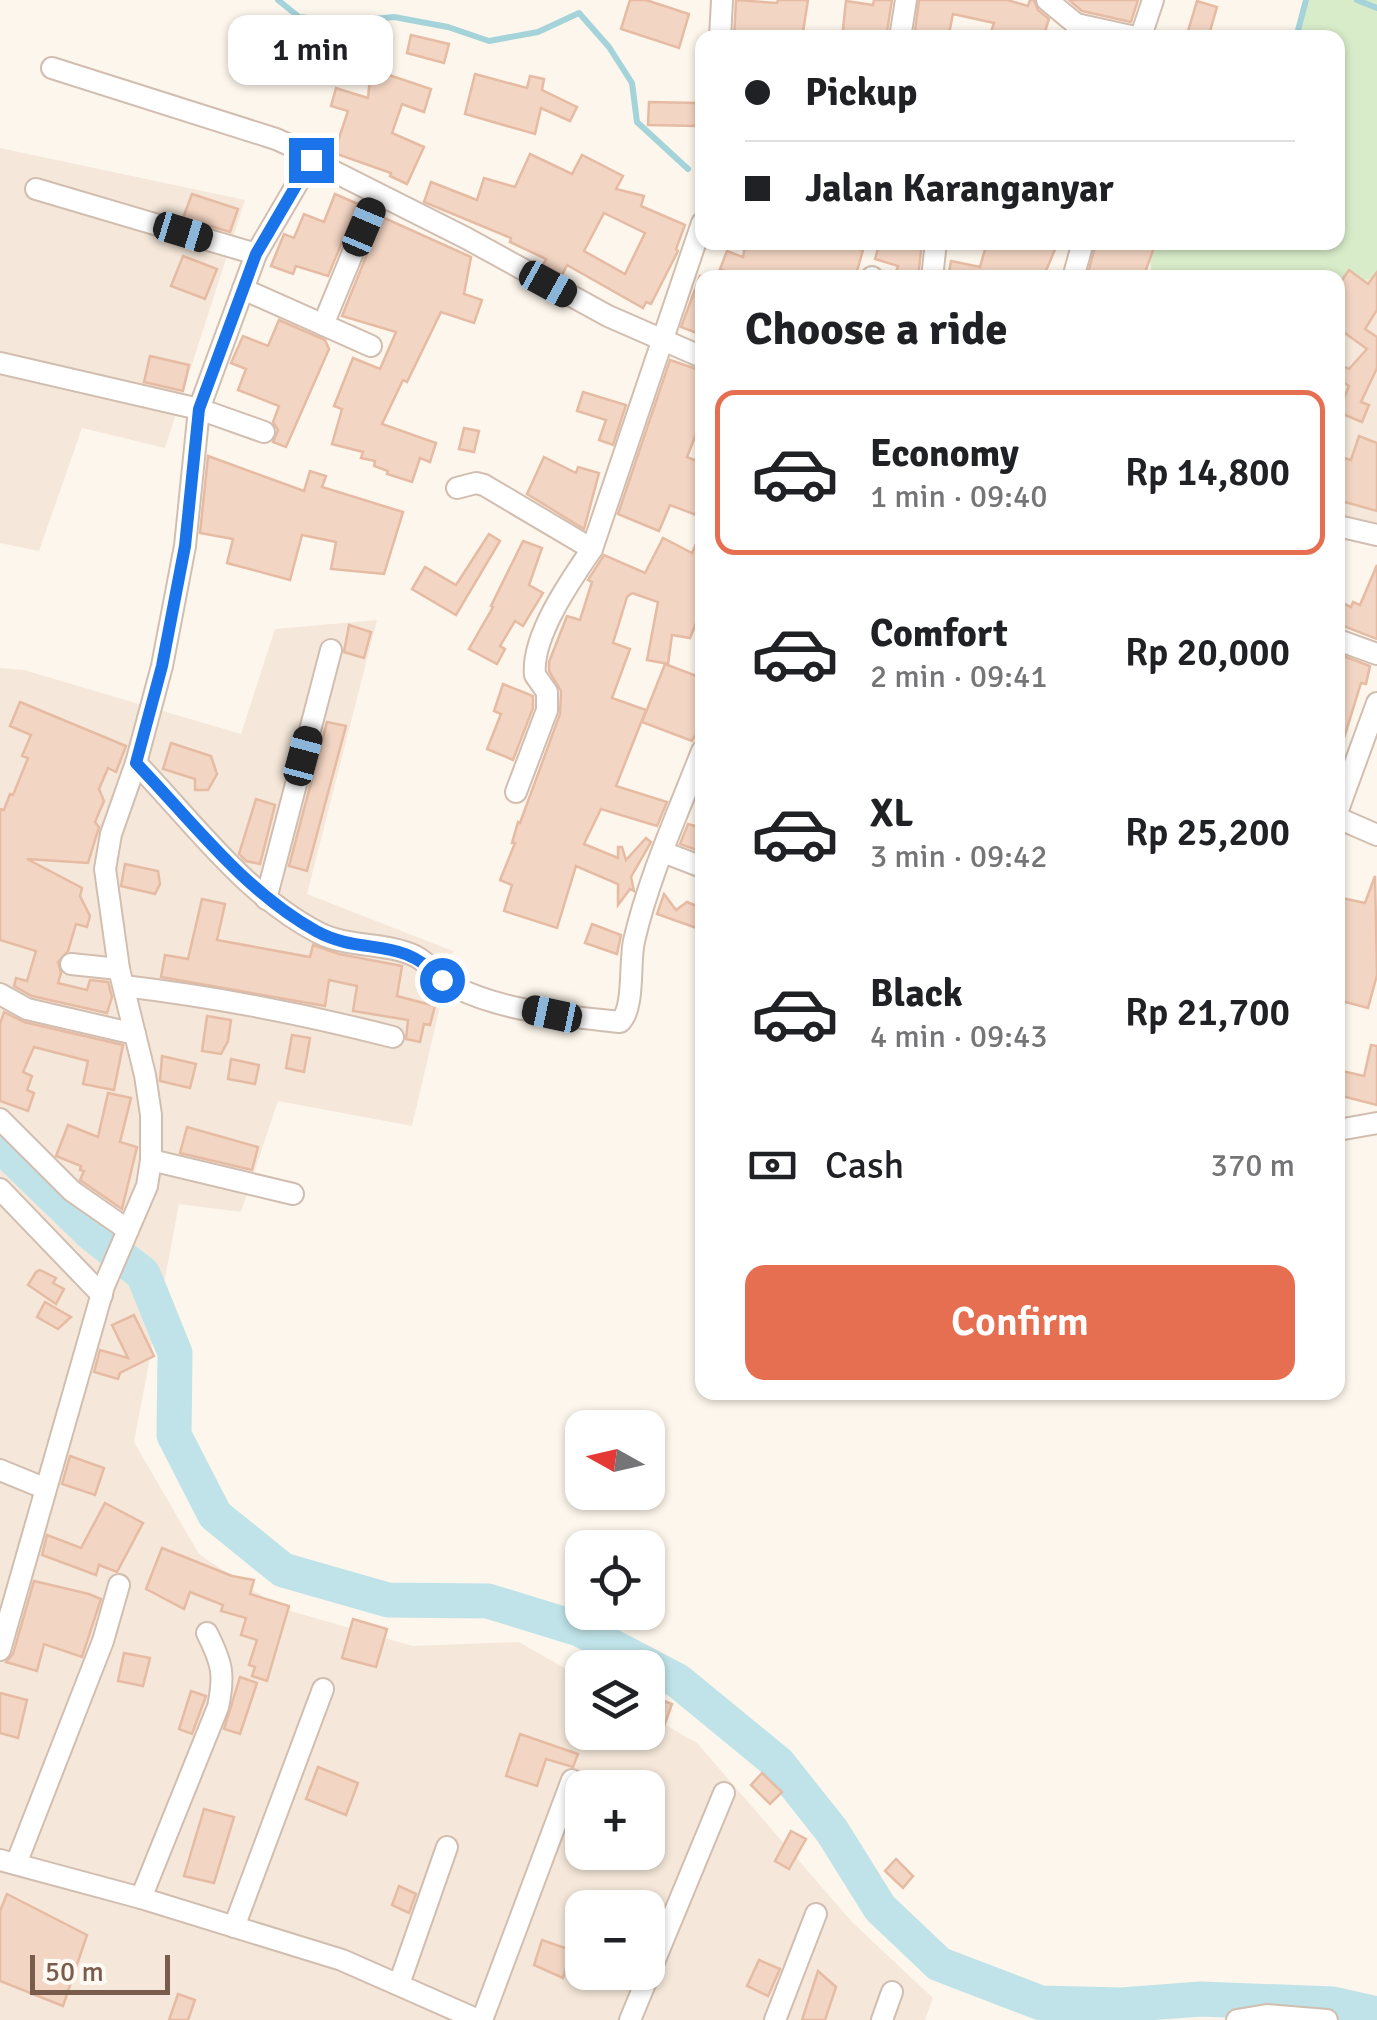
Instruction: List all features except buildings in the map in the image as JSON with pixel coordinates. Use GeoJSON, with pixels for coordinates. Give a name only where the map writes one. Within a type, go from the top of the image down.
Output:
{"type":"FeatureCollection","features":[{"type":"Feature","properties":{"kind":"street"},"geometry":{"type":"LineString","coordinates":[[720,30],[722,0]]}},
{"type":"Feature","properties":{"kind":"street"},"geometry":{"type":"LineString","coordinates":[[901,30],[906,0]]}},
{"type":"Feature","properties":{"kind":"street"},"geometry":{"type":"LineString","coordinates":[[1048,0],[1076,24],[1106,30]]}},
{"type":"Feature","properties":{"kind":"street"},"geometry":{"type":"LineString","coordinates":[[1142,30],[1153,0]]}},
{"type":"Feature","properties":{"kind":"street"},"geometry":{"type":"LineString","coordinates":[[52,68],[276,139],[608,316],[695,354]]}},
{"type":"Feature","properties":{"kind":"street"},"geometry":{"type":"LineString","coordinates":[[0,1650],[103,1290],[146,1186],[151,1160],[152,1115],[122,977],[105,869],[111,834],[136,763],[162,666],[185,546],[199,409],[256,254],[311,160]]}},
{"type":"Feature","properties":{"kind":"street"},"geometry":{"type":"LineString","coordinates":[[36,189],[256,254]]}},
{"type":"Feature","properties":{"kind":"street"},"geometry":{"type":"LineString","coordinates":[[323,325],[378,194]]}},
{"type":"Feature","properties":{"kind":"street"},"geometry":{"type":"LineString","coordinates":[[516,792],[547,710],[547,692],[535,675],[537,646],[592,549],[695,246]]}},
{"type":"Feature","properties":{"kind":"street"},"geometry":{"type":"LineString","coordinates":[[243,289],[372,346]]}},
{"type":"Feature","properties":{"kind":"street"},"geometry":{"type":"LineString","coordinates":[[0,363],[199,409],[264,432]]}},
{"type":"Feature","properties":{"kind":"street"},"geometry":{"type":"LineString","coordinates":[[457,488],[484,485],[592,549]]}},
{"type":"Feature","properties":{"kind":"street"},"geometry":{"type":"LineString","coordinates":[[1345,528],[1377,535]]}},
{"type":"Feature","properties":{"kind":"street"},"geometry":{"type":"LineString","coordinates":[[1345,643],[1377,654]]}},
{"type":"Feature","properties":{"kind":"street"},"geometry":{"type":"LineString","coordinates":[[266,899],[331,650]]}},
{"type":"Feature","properties":{"kind":"street"},"geometry":{"type":"LineString","coordinates":[[1345,794],[1377,703]]}},
{"type":"Feature","properties":{"kind":"street"},"geometry":{"type":"LineString","coordinates":[[136,763],[266,899],[320,934],[410,954],[426,962],[442,980],[491,1001],[552,1014],[620,1022],[627,1016],[629,1006],[634,940],[695,769]]}},
{"type":"Feature","properties":{"kind":"street"},"geometry":{"type":"LineString","coordinates":[[1345,818],[1377,835]]}},
{"type":"Feature","properties":{"kind":"street"},"geometry":{"type":"LineString","coordinates":[[663,852],[695,864]]}},
{"type":"Feature","properties":{"kind":"street"},"geometry":{"type":"LineString","coordinates":[[71,964],[292,1011],[393,1037]]}},
{"type":"Feature","properties":{"kind":"street"},"geometry":{"type":"LineString","coordinates":[[0,994],[27,1009],[135,1034]]}},
{"type":"Feature","properties":{"kind":"street"},"geometry":{"type":"LineString","coordinates":[[0,1118],[72,1191],[126,1234]]}},
{"type":"Feature","properties":{"kind":"street"},"geometry":{"type":"LineString","coordinates":[[1345,1129],[1377,1122]]}},
{"type":"Feature","properties":{"kind":"street"},"geometry":{"type":"LineString","coordinates":[[151,1160],[292,1194]]}},
{"type":"Feature","properties":{"kind":"street"},"geometry":{"type":"LineString","coordinates":[[0,1190],[103,1290]]}},
{"type":"Feature","properties":{"kind":"street"},"geometry":{"type":"LineString","coordinates":[[0,1470],[44,1488]]}},
{"type":"Feature","properties":{"kind":"street"},"geometry":{"type":"LineString","coordinates":[[119,1585],[102,1642],[8,1862],[142,1898],[342,1960],[480,2020],[565,1798]]}},
{"type":"Feature","properties":{"kind":"street"},"geometry":{"type":"LineString","coordinates":[[142,1898],[218,1707],[224,1676],[221,1660],[207,1633]]}},
{"type":"Feature","properties":{"kind":"street"},"geometry":{"type":"LineString","coordinates":[[234,1927],[323,1689]]}},
{"type":"Feature","properties":{"kind":"street"},"geometry":{"type":"LineString","coordinates":[[630,2020],[724,1793]]}},
{"type":"Feature","properties":{"kind":"street"},"geometry":{"type":"LineString","coordinates":[[399,1984],[447,1847]]}},
{"type":"Feature","properties":{"kind":"street"},"geometry":{"type":"LineString","coordinates":[[775,2020],[816,1914]]}},
{"type":"Feature","properties":{"kind":"street"},"geometry":{"type":"LineString","coordinates":[[882,2020],[892,1992]]}},
{"type":"Feature","properties":{"kind":"street"},"geometry":{"type":"LineString","coordinates":[[1237,2020],[1327,2020]]}},
{"type":"Feature","properties":{"kind":"shaded area"},"geometry":{"type":"Polygon","coordinates":[[[0,148],[245,200],[165,448],[82,428],[39,551],[0,543],[0,148]]]}},
{"type":"Feature","properties":{"kind":"shaded area"},"geometry":{"type":"Polygon","coordinates":[[[1345,282],[1377,282],[1377,538],[1345,528],[1345,282]]]}},
{"type":"Feature","properties":{"kind":"shaded area"},"geometry":{"type":"Polygon","coordinates":[[[377,620],[307,894],[453,951],[412,1126],[278,1101],[241,1212],[179,1204],[134,1442],[199,1554],[280,1608],[413,1646],[519,1642],[565,1668],[565,1750],[665,1750],[665,1725],[697,1743],[852,1922],[933,1998],[925,2020],[0,2020],[0,668],[24,670],[241,734],[275,629],[377,620]]]}},
{"type":"Feature","properties":{"kind":"green space"},"geometry":{"type":"Polygon","coordinates":[[[1307,0],[1377,0],[1377,282],[1345,282],[1345,270],[1151,270],[1151,250],[1345,250],[1345,30],[1300,30],[1307,0]]]}},
{"type":"Feature","properties":{"kind":"waterway"},"geometry":{"type":"LineString","coordinates":[[278,0],[299,17],[344,22],[394,17],[448,27],[489,41],[538,32],[579,13],[609,47],[632,83],[637,122],[688,169]]}},
{"type":"Feature","properties":{"kind":"waterway"},"geometry":{"type":"LineString","coordinates":[[1298,30],[1306,0]]}},
{"type":"Feature","properties":{"kind":"waterway"},"geometry":{"type":"LineString","coordinates":[[1357,0],[1377,8]]}},
{"type":"Feature","properties":{"kind":"waterway"},"geometry":{"type":"LineString","coordinates":[[0,1145],[92,1234],[143,1274],[175,1353],[174,1435],[215,1515],[283,1570],[388,1600],[488,1601],[579,1629],[678,1681],[778,1763],[832,1831],[880,1908],[939,1964],[1041,2003],[1121,2005],[1201,1999],[1333,2004],[1377,2014]]}},
{"type":"Feature","properties":{"kind":"route"},"geometry":{"type":"LineString","coordinates":[[311,160],[256,254],[199,409],[185,546],[162,666],[136,763],[266,899],[320,934],[410,954],[426,962],[442,980]]}}]}
